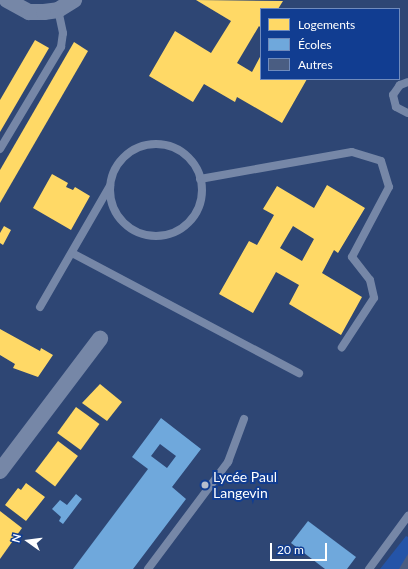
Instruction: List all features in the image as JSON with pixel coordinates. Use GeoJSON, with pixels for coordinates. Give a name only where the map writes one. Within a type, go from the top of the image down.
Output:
{"type":"FeatureCollection","features":[{"type":"Feature","properties":{"kind":"street"},"geometry":{"type":"LineString","coordinates":[[7,0],[29,12],[58,10],[74,0]]}},
{"type":"Feature","properties":{"kind":"street"},"geometry":{"type":"LineString","coordinates":[[0,471],[100,339]]}},
{"type":"Feature","properties":{"kind":"lane"},"geometry":{"type":"LineString","coordinates":[[0,149],[61,47],[63,33],[58,10]]}},
{"type":"Feature","properties":{"kind":"lane"},"geometry":{"type":"LineString","coordinates":[[408,82],[400,84],[393,95],[396,107],[408,113]]}},
{"type":"Feature","properties":{"kind":"lane"},"geometry":{"type":"LineString","coordinates":[[40,307],[110,185],[117,166],[132,151],[152,145],[163,145],[182,153],[196,169],[200,179],[200,200],[191,219],[174,232],[154,236],[133,230],[121,220],[113,207],[110,185]]}},
{"type":"Feature","properties":{"kind":"lane"},"geometry":{"type":"LineString","coordinates":[[200,179],[352,152],[381,161],[389,187],[352,257],[370,280],[374,298],[342,347]]}},
{"type":"Feature","properties":{"kind":"lane"},"geometry":{"type":"LineString","coordinates":[[72,253],[299,372]]}},
{"type":"Feature","properties":{"kind":"lane"},"geometry":{"type":"LineString","coordinates":[[148,569],[228,462],[244,419]]}},
{"type":"Feature","properties":{"kind":"lane"},"geometry":{"type":"LineString","coordinates":[[369,569],[408,516]]}},
{"type":"Feature","properties":{"kind":"shaded area"},"geometry":{"type":"Polygon","coordinates":[[[406,536],[408,537],[408,569],[380,569],[406,536]]]}},
{"type":"Feature","properties":{"kind":"building: Logements"},"geometry":{"type":"Polygon","coordinates":[[[196,0],[283,1],[279,8],[260,8],[260,27],[259,26],[237,63],[252,72],[260,57],[260,80],[306,80],[282,123],[237,97],[235,102],[204,84],[193,102],[149,76],[175,31],[211,53],[231,21],[196,0]]]}},
{"type":"Feature","properties":{"kind":"building: Logements"},"geometry":{"type":"Polygon","coordinates":[[[35,40],[49,48],[0,132],[0,100],[35,40]]]}},
{"type":"Feature","properties":{"kind":"building: Logements"},"geometry":{"type":"Polygon","coordinates":[[[74,42],[88,51],[0,203],[0,170],[74,42]]]}},
{"type":"Feature","properties":{"kind":"building: Logements"},"geometry":{"type":"Polygon","coordinates":[[[52,174],[68,183],[66,187],[73,190],[75,187],[90,196],[71,230],[33,208],[52,174]]]}},
{"type":"Feature","properties":{"kind":"building: Logements"},"geometry":{"type":"Polygon","coordinates":[[[327,185],[365,208],[338,253],[334,250],[322,273],[362,297],[341,335],[289,304],[299,285],[276,272],[253,313],[219,294],[249,241],[257,245],[274,215],[263,209],[277,186],[314,208],[327,185]],[[293,226],[280,248],[302,261],[314,239],[293,226]]]}},
{"type":"Feature","properties":{"kind":"building: Logements"},"geometry":{"type":"Polygon","coordinates":[[[4,226],[11,230],[3,245],[0,243],[0,233],[4,226]]]}},
{"type":"Feature","properties":{"kind":"building: Logements"},"geometry":{"type":"Polygon","coordinates":[[[0,329],[40,351],[41,348],[53,355],[38,377],[13,368],[15,364],[0,355],[0,329]]]}},
{"type":"Feature","properties":{"kind":"building: Logements"},"geometry":{"type":"Polygon","coordinates":[[[100,384],[122,402],[107,421],[82,403],[100,384]]]}},
{"type":"Feature","properties":{"kind":"building: Logements"},"geometry":{"type":"Polygon","coordinates":[[[76,407],[99,424],[81,450],[57,433],[76,407]]]}},
{"type":"Feature","properties":{"kind":"building: Logements"},"geometry":{"type":"Polygon","coordinates":[[[58,441],[78,456],[55,486],[35,471],[58,441]]]}},
{"type":"Feature","properties":{"kind":"building: Logements"},"geometry":{"type":"Polygon","coordinates":[[[26,483],[45,497],[26,521],[5,505],[18,488],[21,490],[26,483]]]}},
{"type":"Feature","properties":{"kind":"building: Logements"},"geometry":{"type":"Polygon","coordinates":[[[0,511],[22,528],[0,559],[0,511]]]}},
{"type":"Feature","properties":{"kind":"building: Écoles"},"geometry":{"type":"Polygon","coordinates":[[[161,418],[201,449],[172,487],[186,499],[133,569],[73,569],[148,469],[132,457],[161,418]],[[160,444],[151,456],[167,468],[176,456],[160,444]]]}},
{"type":"Feature","properties":{"kind":"building: Écoles"},"geometry":{"type":"Polygon","coordinates":[[[76,494],[82,499],[63,524],[59,521],[61,517],[52,509],[60,500],[67,505],[76,494]]]}},
{"type":"Feature","properties":{"kind":"building: Écoles"},"geometry":{"type":"Polygon","coordinates":[[[308,521],[356,557],[347,569],[325,569],[291,543],[308,521]]]}},
{"type":"Feature","properties":{"kind":"building: Autres"},"geometry":{"type":"Polygon","coordinates":[[[408,554],[408,569],[399,569],[408,554]]]}},
{"type":"Feature","properties":{"kind":"place","name":"Lycée Paul Langevin"},"geometry":{"type":"Point","coordinates":[205,485]}}]}
